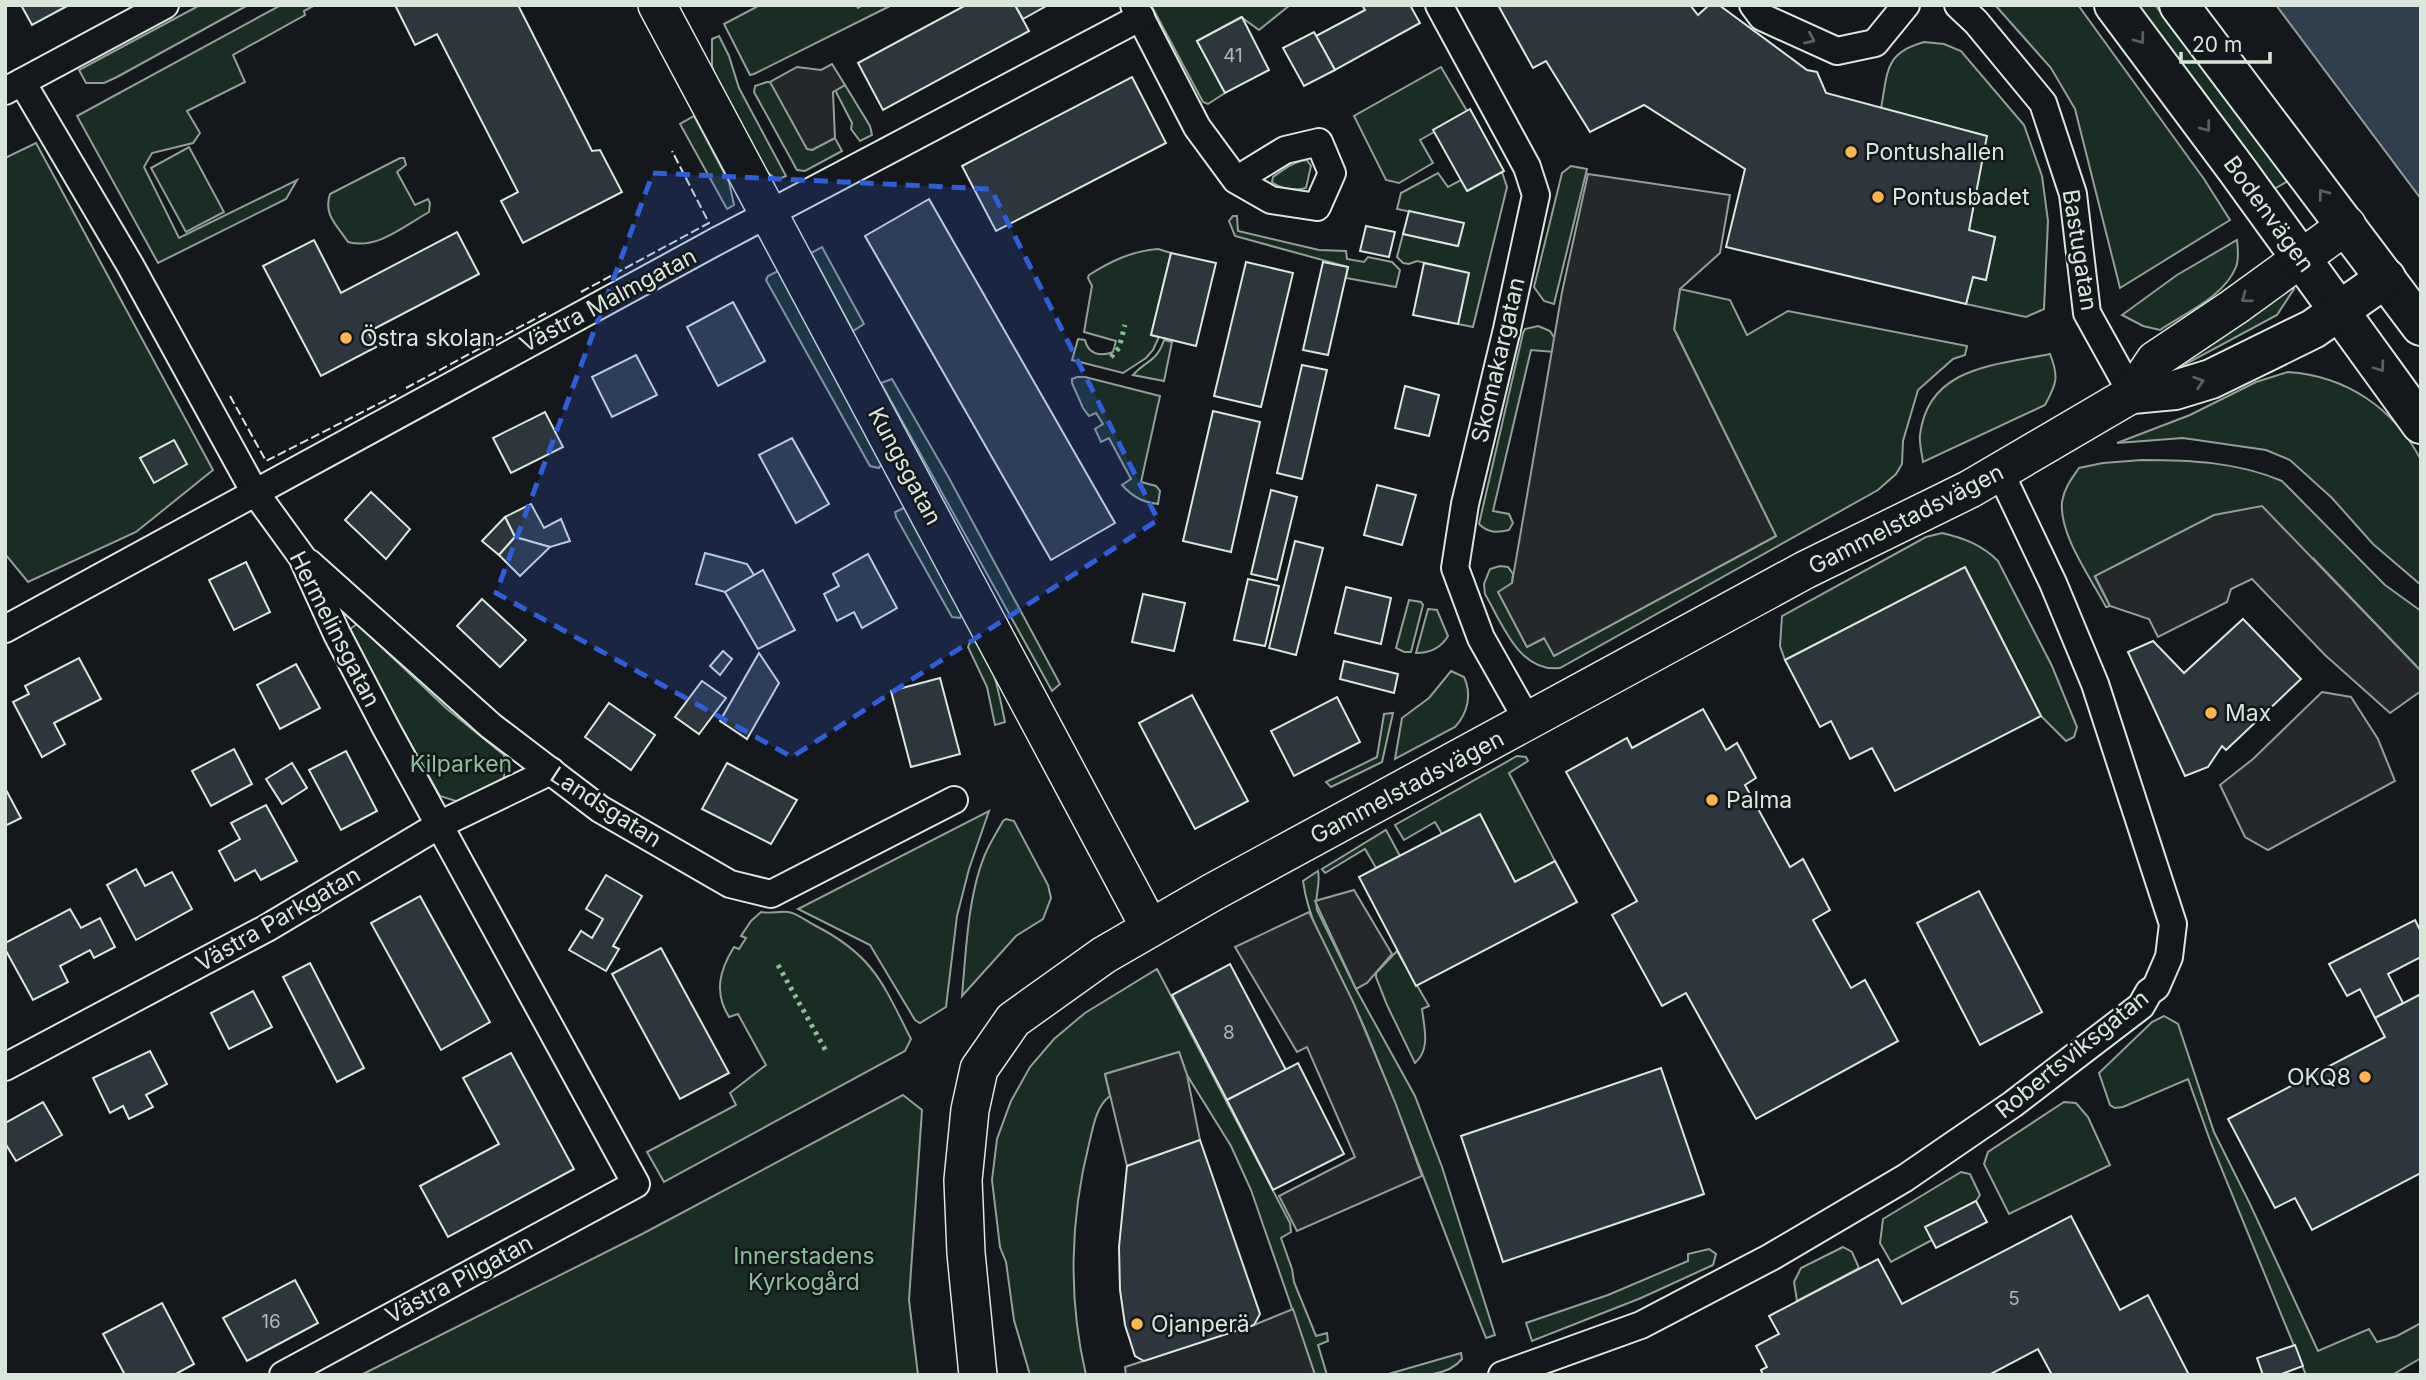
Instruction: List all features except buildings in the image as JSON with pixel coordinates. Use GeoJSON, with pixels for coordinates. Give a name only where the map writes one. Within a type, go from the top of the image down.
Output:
{"type":"FeatureCollection","features":[{"type":"Feature","properties":{"kind":"main road","name":"Bodenvägen"},"geometry":{"type":"LineString","coordinates":[[2114,5],[2421,424]]}},
{"type":"Feature","properties":{"kind":"main road"},"geometry":{"type":"LineString","coordinates":[[2179,5],[2421,326]]}},
{"type":"Feature","properties":{"kind":"main road"},"geometry":{"type":"LineString","coordinates":[[2132,394],[2175,390],[2211,379],[2313,329],[2386,278]]}},
{"type":"Feature","properties":{"kind":"street"},"geometry":{"type":"LineString","coordinates":[[14,86],[165,5]]}},
{"type":"Feature","properties":{"kind":"street","name":"Kungsgatan"},"geometry":{"type":"LineString","coordinates":[[657,5],[1150,928]]}},
{"type":"Feature","properties":{"kind":"street","name":"Skomakargatan"},"geometry":{"type":"LineString","coordinates":[[1439,5],[1527,167],[1536,195],[1465,504],[1455,568],[1481,638],[1528,721]]}},
{"type":"Feature","properties":{"kind":"street"},"geometry":{"type":"LineString","coordinates":[[1753,5],[1762,17],[1837,51],[1875,43],[1906,5]]}},
{"type":"Feature","properties":{"kind":"street","name":"Bastugatan"},"geometry":{"type":"LineString","coordinates":[[1958,5],[1976,22],[2043,103],[2073,194],[2087,313],[2132,394]]}},
{"type":"Feature","properties":{"kind":"street"},"geometry":{"type":"LineString","coordinates":[[1137,11],[1198,127],[1236,180]]}},
{"type":"Feature","properties":{"kind":"street","name":"Västra Malmgatan"},"geometry":{"type":"LineString","coordinates":[[5,629],[1137,11]]}},
{"type":"Feature","properties":{"kind":"street","name":"Hermelinsgatan"},"geometry":{"type":"LineString","coordinates":[[14,86],[130,265],[254,491],[302,557],[337,634],[636,1184]]}},
{"type":"Feature","properties":{"kind":"street"},"geometry":{"type":"LineString","coordinates":[[2132,394],[2155,360],[2347,225]]}},
{"type":"Feature","properties":{"kind":"street","name":"Gammelstadsvägen"},"geometry":{"type":"LineString","coordinates":[[978,1375],[962,1180],[970,1110],[979,1069],[1013,1020],[1104,955],[1150,928],[1805,570],[1970,489],[2132,394]]}},
{"type":"Feature","properties":{"kind":"street","name":"Robertsviksgatan"},"geometry":{"type":"LineString","coordinates":[[1502,1375],[1641,1325],[1771,1257],[1905,1178],[2013,1104],[2141,1006],[2149,992],[2156,988],[2169,957],[2173,924],[2095,684],[2053,583],[2000,472]]}},
{"type":"Feature","properties":{"kind":"street","name":"Landsgatan"},"geometry":{"type":"LineString","coordinates":[[302,557],[492,726],[600,809],[730,884],[771,894],[954,800]]}},
{"type":"Feature","properties":{"kind":"street","name":"Västra Parkgatan"},"geometry":{"type":"LineString","coordinates":[[5,1067],[267,928],[440,824],[551,771]]}},
{"type":"Feature","properties":{"kind":"street","name":"Västra Pilgatan"},"geometry":{"type":"LineString","coordinates":[[283,1375],[636,1184]]}},
{"type":"Feature","properties":{"kind":"highlighted area"},"geometry":{"type":"Polygon","coordinates":[[[653,173],[991,189],[1158,520],[792,757],[496,593],[653,173]]]}},
{"type":"Feature","properties":{"kind":"green space"},"geometry":{"type":"Polygon","coordinates":[[[200,5],[248,5],[117,77],[104,83],[86,83],[79,70],[200,5]]]}},
{"type":"Feature","properties":{"kind":"green space"},"geometry":{"type":"Polygon","coordinates":[[[281,5],[315,5],[304,11],[305,15],[233,55],[245,82],[187,111],[200,133],[193,143],[152,153],[144,167],[179,238],[297,180],[286,199],[158,263],[77,116],[281,5]]]}},
{"type":"Feature","properties":{"kind":"green space"},"geometry":{"type":"Polygon","coordinates":[[[760,5],[856,5],[858,8],[863,5],[892,5],[750,75],[724,24],[760,5]]]}},
{"type":"Feature","properties":{"kind":"green space"},"geometry":{"type":"Polygon","coordinates":[[[1151,5],[1290,5],[1259,30],[1241,17],[1197,41],[1225,93],[1208,104],[1203,102],[1151,5]]]}},
{"type":"Feature","properties":{"kind":"green space"},"geometry":{"type":"Polygon","coordinates":[[[1995,5],[2078,5],[2204,179],[2230,220],[2120,288],[2075,109],[2051,68],[1995,5]]]}},
{"type":"Feature","properties":{"kind":"green space"},"geometry":{"type":"Polygon","coordinates":[[[2136,5],[2155,5],[2290,180],[2272,190],[2206,95],[2136,5]]]}},
{"type":"Feature","properties":{"kind":"green space"},"geometry":{"type":"Polygon","coordinates":[[[719,36],[729,56],[739,88],[786,176],[777,180],[766,171],[719,87],[712,66],[712,39],[719,36]]]}},
{"type":"Feature","properties":{"kind":"green space"},"geometry":{"type":"Polygon","coordinates":[[[1924,42],[1944,44],[1961,51],[2024,125],[2042,176],[2048,221],[2044,309],[2026,317],[1966,304],[1973,277],[1986,280],[1995,238],[1969,230],[1986,136],[1881,108],[1887,74],[1895,58],[1901,52],[1924,42]]]}},
{"type":"Feature","properties":{"kind":"green space"},"geometry":{"type":"Polygon","coordinates":[[[1441,67],[1467,111],[1420,140],[1433,163],[1399,183],[1386,180],[1354,116],[1441,67]]]}},
{"type":"Feature","properties":{"kind":"green space"},"geometry":{"type":"Polygon","coordinates":[[[770,82],[812,150],[835,138],[842,151],[805,171],[797,170],[754,92],[755,86],[770,82]]]}},
{"type":"Feature","properties":{"kind":"green space"},"geometry":{"type":"Polygon","coordinates":[[[845,85],[870,126],[872,135],[860,141],[851,129],[852,123],[835,90],[845,85]]]}},
{"type":"Feature","properties":{"kind":"green space"},"geometry":{"type":"Polygon","coordinates":[[[694,116],[729,182],[734,205],[727,209],[680,124],[694,116]]]}},
{"type":"Feature","properties":{"kind":"green space"},"geometry":{"type":"Polygon","coordinates":[[[36,143],[213,470],[136,532],[28,582],[5,554],[5,158],[36,143]]]}},
{"type":"Feature","properties":{"kind":"green space"},"geometry":{"type":"Polygon","coordinates":[[[189,147],[224,212],[186,232],[151,168],[189,147]]]}},
{"type":"Feature","properties":{"kind":"green space"},"geometry":{"type":"Polygon","coordinates":[[[404,158],[406,165],[397,172],[415,205],[428,199],[429,212],[380,240],[359,244],[348,242],[330,214],[330,194],[404,158]]]}},
{"type":"Feature","properties":{"kind":"green space"},"geometry":{"type":"Polygon","coordinates":[[[1307,160],[1311,166],[1306,188],[1288,189],[1272,182],[1273,177],[1285,169],[1307,160]]]}},
{"type":"Feature","properties":{"kind":"green space"},"geometry":{"type":"Polygon","coordinates":[[[1571,166],[1587,169],[1554,304],[1544,301],[1534,287],[1562,173],[1571,166]]]}},
{"type":"Feature","properties":{"kind":"green space"},"geometry":{"type":"Polygon","coordinates":[[[1502,172],[1507,187],[1473,327],[1458,324],[1469,273],[1417,261],[1403,263],[1397,257],[1403,234],[1458,246],[1463,223],[1397,209],[1401,193],[1438,173],[1448,187],[1461,180],[1468,191],[1502,172]]]}},
{"type":"Feature","properties":{"kind":"green space"},"geometry":{"type":"Polygon","coordinates":[[[1233,216],[1237,216],[1238,231],[1319,250],[1346,251],[1347,259],[1364,262],[1368,257],[1392,262],[1400,270],[1396,287],[1346,278],[1348,267],[1235,236],[1229,221],[1233,216]]]}},
{"type":"Feature","properties":{"kind":"green space"},"geometry":{"type":"Polygon","coordinates":[[[2237,240],[2236,267],[2223,287],[2203,303],[2160,330],[2143,326],[2122,315],[2177,275],[2237,240]]]}},
{"type":"Feature","properties":{"kind":"green space"},"geometry":{"type":"Polygon","coordinates":[[[822,247],[864,324],[853,331],[811,253],[822,247]]]}},
{"type":"Feature","properties":{"kind":"green space"},"geometry":{"type":"Polygon","coordinates":[[[1158,249],[1171,253],[1151,335],[1159,337],[1153,350],[1123,373],[1072,360],[1078,339],[1085,340],[1092,351],[1099,354],[1113,352],[1116,341],[1084,332],[1092,286],[1089,275],[1122,257],[1158,249]]]}},
{"type":"Feature","properties":{"kind":"green space"},"geometry":{"type":"Polygon","coordinates":[[[778,271],[882,463],[879,468],[870,466],[766,280],[778,271]]]}},
{"type":"Feature","properties":{"kind":"green space"},"geometry":{"type":"Polygon","coordinates":[[[2287,287],[2294,289],[2277,315],[2173,371],[2171,367],[2287,287]]]}},
{"type":"Feature","properties":{"kind":"green space"},"geometry":{"type":"Polygon","coordinates":[[[1680,289],[1730,300],[1747,335],[1788,311],[1967,346],[1965,355],[1953,359],[1918,390],[1903,441],[1902,464],[1896,474],[1878,490],[1560,668],[1533,663],[1514,644],[1485,594],[1484,584],[1490,569],[1508,567],[1513,574],[1512,583],[1499,593],[1527,647],[1545,638],[1554,656],[1776,536],[1674,329],[1680,289]]]}},
{"type":"Feature","properties":{"kind":"green space"},"geometry":{"type":"Polygon","coordinates":[[[1538,326],[1550,331],[1555,339],[1554,352],[1531,350],[1493,511],[1509,514],[1513,523],[1509,530],[1493,532],[1479,524],[1523,333],[1525,329],[1538,326]]]}},
{"type":"Feature","properties":{"kind":"green space"},"geometry":{"type":"Polygon","coordinates":[[[1164,340],[1172,342],[1164,381],[1133,375],[1155,357],[1164,340]]]}},
{"type":"Feature","properties":{"kind":"green space"},"geometry":{"type":"Polygon","coordinates":[[[2050,354],[2055,380],[2045,405],[1923,462],[1920,438],[1926,412],[1936,395],[1951,382],[1988,366],[2050,354]]]}},
{"type":"Feature","properties":{"kind":"green space"},"geometry":{"type":"Polygon","coordinates":[[[2288,372],[2329,380],[2366,398],[2382,410],[2410,441],[2421,460],[2421,585],[2373,544],[2332,498],[2290,460],[2266,450],[2183,438],[2117,443],[2190,415],[2256,382],[2288,372]]]}},
{"type":"Feature","properties":{"kind":"green space"},"geometry":{"type":"Polygon","coordinates":[[[1077,377],[1160,396],[1141,482],[1156,486],[1160,491],[1158,504],[1138,498],[1122,485],[1131,479],[1109,438],[1101,442],[1095,429],[1103,424],[1096,413],[1089,416],[1083,408],[1072,383],[1072,379],[1077,377]]]}},
{"type":"Feature","properties":{"kind":"green space"},"geometry":{"type":"Polygon","coordinates":[[[892,379],[949,478],[1060,684],[1052,691],[881,383],[892,379]]]}},
{"type":"Feature","properties":{"kind":"green space"},"geometry":{"type":"Polygon","coordinates":[[[2142,460],[2213,463],[2282,481],[2385,585],[2421,611],[2421,671],[2313,558],[2095,577],[2110,606],[2106,607],[2071,542],[2062,515],[2063,497],[2079,468],[2142,460]]]}},
{"type":"Feature","properties":{"kind":"green space"},"geometry":{"type":"Polygon","coordinates":[[[904,508],[962,613],[960,618],[952,617],[896,517],[895,512],[904,508]]]}},
{"type":"Feature","properties":{"kind":"green space"},"geometry":{"type":"Polygon","coordinates":[[[1942,533],[1972,543],[1998,561],[2052,666],[2077,727],[2074,737],[2066,741],[2041,716],[1965,567],[1785,660],[1780,646],[1782,616],[1926,537],[1942,533]]]}},
{"type":"Feature","properties":{"kind":"green space"},"geometry":{"type":"Polygon","coordinates":[[[1409,600],[1421,602],[1423,605],[1411,652],[1404,652],[1396,648],[1409,600]]]}},
{"type":"Feature","properties":{"kind":"green space"},"geometry":{"type":"Polygon","coordinates":[[[1428,609],[1437,610],[1448,636],[1434,649],[1416,653],[1428,609]]]}},
{"type":"Feature","properties":{"kind":"green space","name":"Kilparken"},"geometry":{"type":"Polygon","coordinates":[[[357,624],[446,708],[504,755],[504,778],[459,802],[440,796],[350,629],[357,624]]]}},
{"type":"Feature","properties":{"kind":"green space"},"geometry":{"type":"Polygon","coordinates":[[[974,641],[981,647],[991,666],[1005,722],[995,725],[987,687],[968,647],[970,642],[974,641]]]}},
{"type":"Feature","properties":{"kind":"green space"},"geometry":{"type":"Polygon","coordinates":[[[1451,671],[1464,677],[1468,690],[1463,716],[1455,727],[1395,759],[1402,718],[1429,698],[1451,671]]]}},
{"type":"Feature","properties":{"kind":"green space"},"geometry":{"type":"Polygon","coordinates":[[[1393,713],[1382,762],[1331,787],[1326,782],[1377,757],[1384,714],[1393,713]]]}},
{"type":"Feature","properties":{"kind":"green space"},"geometry":{"type":"Polygon","coordinates":[[[1517,756],[1526,757],[1528,761],[1509,773],[1555,861],[1515,882],[1480,814],[1442,834],[1435,822],[1404,840],[1395,825],[1517,756]]]}},
{"type":"Feature","properties":{"kind":"green space"},"geometry":{"type":"Polygon","coordinates":[[[989,811],[969,869],[957,916],[946,1007],[920,1023],[915,1020],[870,945],[798,909],[989,811]]]}},
{"type":"Feature","properties":{"kind":"green space"},"geometry":{"type":"Polygon","coordinates":[[[1006,819],[1014,821],[1048,885],[1051,898],[1043,919],[1016,936],[962,996],[969,922],[976,884],[987,850],[1006,819]]]}},
{"type":"Feature","properties":{"kind":"green space"},"geometry":{"type":"Polygon","coordinates":[[[1386,830],[1400,856],[1376,868],[1365,849],[1325,873],[1322,869],[1386,830]]]}},
{"type":"Feature","properties":{"kind":"green space"},"geometry":{"type":"Polygon","coordinates":[[[1318,871],[1317,910],[1356,989],[1415,1096],[1442,1167],[1495,1335],[1486,1338],[1365,1029],[1320,938],[1303,881],[1318,871]]]}},
{"type":"Feature","properties":{"kind":"green space"},"geometry":{"type":"Polygon","coordinates":[[[761,912],[795,914],[836,937],[864,960],[884,987],[911,1039],[905,1051],[664,1182],[647,1152],[736,1105],[730,1093],[766,1065],[738,1014],[729,1017],[720,991],[722,973],[729,956],[734,947],[739,949],[746,938],[741,936],[761,912]]]}},
{"type":"Feature","properties":{"kind":"green space"},"geometry":{"type":"Polygon","coordinates":[[[1397,951],[1429,1006],[1422,1009],[1425,1045],[1415,1063],[1376,977],[1376,973],[1397,951]]]}},
{"type":"Feature","properties":{"kind":"green space"},"geometry":{"type":"Polygon","coordinates":[[[1157,969],[1290,1223],[1291,1232],[1281,1238],[1294,1282],[1316,1336],[1327,1333],[1328,1341],[1318,1345],[1327,1375],[1315,1375],[1251,1190],[1231,1146],[1187,1075],[1179,1052],[1105,1074],[1110,1096],[1101,1105],[1094,1124],[1083,1172],[1075,1230],[1076,1317],[1086,1375],[1030,1375],[1014,1320],[1006,1262],[1000,1247],[992,1180],[997,1139],[1011,1101],[1030,1067],[1054,1039],[1085,1013],[1157,969]]]}},
{"type":"Feature","properties":{"kind":"green space"},"geometry":{"type":"Polygon","coordinates":[[[2164,1016],[2178,1024],[2214,1132],[2318,1351],[2369,1329],[2377,1342],[2397,1336],[2421,1323],[2421,1358],[2392,1375],[2306,1375],[2211,1143],[2188,1079],[2123,1107],[2115,1108],[2110,1105],[2099,1073],[2152,1022],[2164,1016]]]}},
{"type":"Feature","properties":{"kind":"green space","name":"Innerstadens Kyrkogård"},"geometry":{"type":"Polygon","coordinates":[[[903,1095],[922,1110],[909,1300],[918,1375],[361,1375],[644,1233],[903,1095]]]}},
{"type":"Feature","properties":{"kind":"green space"},"geometry":{"type":"Polygon","coordinates":[[[2064,1102],[2076,1103],[2088,1117],[2110,1165],[2009,1214],[1984,1164],[1988,1152],[2064,1102]]]}},
{"type":"Feature","properties":{"kind":"green space"},"geometry":{"type":"Polygon","coordinates":[[[1961,1172],[1970,1174],[1980,1195],[1976,1201],[1926,1227],[1932,1240],[1891,1262],[1880,1243],[1883,1219],[1961,1172]]]}},
{"type":"Feature","properties":{"kind":"green space"},"geometry":{"type":"Polygon","coordinates":[[[1843,1247],[1852,1252],[1859,1268],[1797,1301],[1794,1282],[1801,1268],[1843,1247]]]}},
{"type":"Feature","properties":{"kind":"green space"},"geometry":{"type":"Polygon","coordinates":[[[1709,1249],[1716,1254],[1713,1265],[1641,1298],[1532,1341],[1526,1323],[1608,1295],[1688,1261],[1688,1254],[1709,1249]]]}},
{"type":"Feature","properties":{"kind":"green space"},"geometry":{"type":"Polygon","coordinates":[[[1461,1353],[1462,1359],[1455,1366],[1436,1373],[1385,1375],[1461,1353]]]}},
{"type":"Feature","properties":{"kind":"shaded area"},"geometry":{"type":"Polygon","coordinates":[[[832,64],[845,85],[833,92],[835,138],[812,150],[807,149],[770,82],[797,67],[821,70],[832,64]]]}},
{"type":"Feature","properties":{"kind":"shaded area"},"geometry":{"type":"Polygon","coordinates":[[[1588,174],[1730,195],[1720,253],[1680,289],[1674,329],[1776,536],[1554,656],[1544,638],[1527,647],[1498,592],[1512,583],[1562,292],[1588,174]]]}},
{"type":"Feature","properties":{"kind":"shaded area"},"geometry":{"type":"Polygon","coordinates":[[[2262,506],[2421,671],[2421,691],[2390,713],[2325,655],[2252,579],[2231,589],[2227,602],[2158,637],[2149,619],[2110,606],[2095,576],[2214,515],[2262,506]]]}},
{"type":"Feature","properties":{"kind":"shaded area"},"geometry":{"type":"Polygon","coordinates":[[[2322,692],[2351,697],[2378,739],[2395,781],[2268,850],[2245,837],[2220,785],[2253,759],[2322,692]]]}},
{"type":"Feature","properties":{"kind":"shaded area"},"geometry":{"type":"Polygon","coordinates":[[[1354,890],[1392,954],[1367,983],[1356,989],[1315,901],[1354,890]]]}},
{"type":"Feature","properties":{"kind":"shaded area"},"geometry":{"type":"Polygon","coordinates":[[[1309,912],[1354,1004],[1422,1176],[1297,1231],[1279,1196],[1355,1157],[1307,1047],[1297,1052],[1235,947],[1309,912]]]}},
{"type":"Feature","properties":{"kind":"shaded area"},"geometry":{"type":"Polygon","coordinates":[[[1179,1052],[1187,1075],[1200,1140],[1127,1166],[1105,1074],[1179,1052]]]}},
{"type":"Feature","properties":{"kind":"shaded area"},"geometry":{"type":"Polygon","coordinates":[[[1293,1309],[1315,1375],[1126,1375],[1125,1367],[1254,1325],[1293,1309]]]}},
{"type":"Feature","properties":{"kind":"water"},"geometry":{"type":"Polygon","coordinates":[[[2276,5],[2421,5],[2421,199],[2276,5]]]}},
{"type":"Feature","properties":{"kind":"hedge"},"geometry":{"type":"LineString","coordinates":[[1111,357],[1119,348],[1125,325]]}},
{"type":"Feature","properties":{"kind":"hedge"},"geometry":{"type":"LineString","coordinates":[[778,965],[826,1051]]}},
{"type":"Feature","properties":{"kind":"fence"},"geometry":{"type":"LineString","coordinates":[[581,292],[709,223],[672,151]]}},
{"type":"Feature","properties":{"kind":"fence"},"geometry":{"type":"LineString","coordinates":[[406,388],[546,313]]}},
{"type":"Feature","properties":{"kind":"fence"},"geometry":{"type":"LineString","coordinates":[[230,396],[266,461],[396,395]]}},
{"type":"Feature","properties":{"kind":"place","name":"Pontushallen"},"geometry":{"type":"Point","coordinates":[1851,152]}},
{"type":"Feature","properties":{"kind":"place","name":"Pontusbadet"},"geometry":{"type":"Point","coordinates":[1878,197]}},
{"type":"Feature","properties":{"kind":"place","name":"Östra skolan"},"geometry":{"type":"Point","coordinates":[346,338]}},
{"type":"Feature","properties":{"kind":"place","name":"Max"},"geometry":{"type":"Point","coordinates":[2211,713]}},
{"type":"Feature","properties":{"kind":"place","name":"Palma"},"geometry":{"type":"Point","coordinates":[1712,800]}},
{"type":"Feature","properties":{"kind":"place","name":"OKQ8"},"geometry":{"type":"Point","coordinates":[2365,1077]}},
{"type":"Feature","properties":{"kind":"place","name":"Ojanperä"},"geometry":{"type":"Point","coordinates":[1137,1324]}}]}
